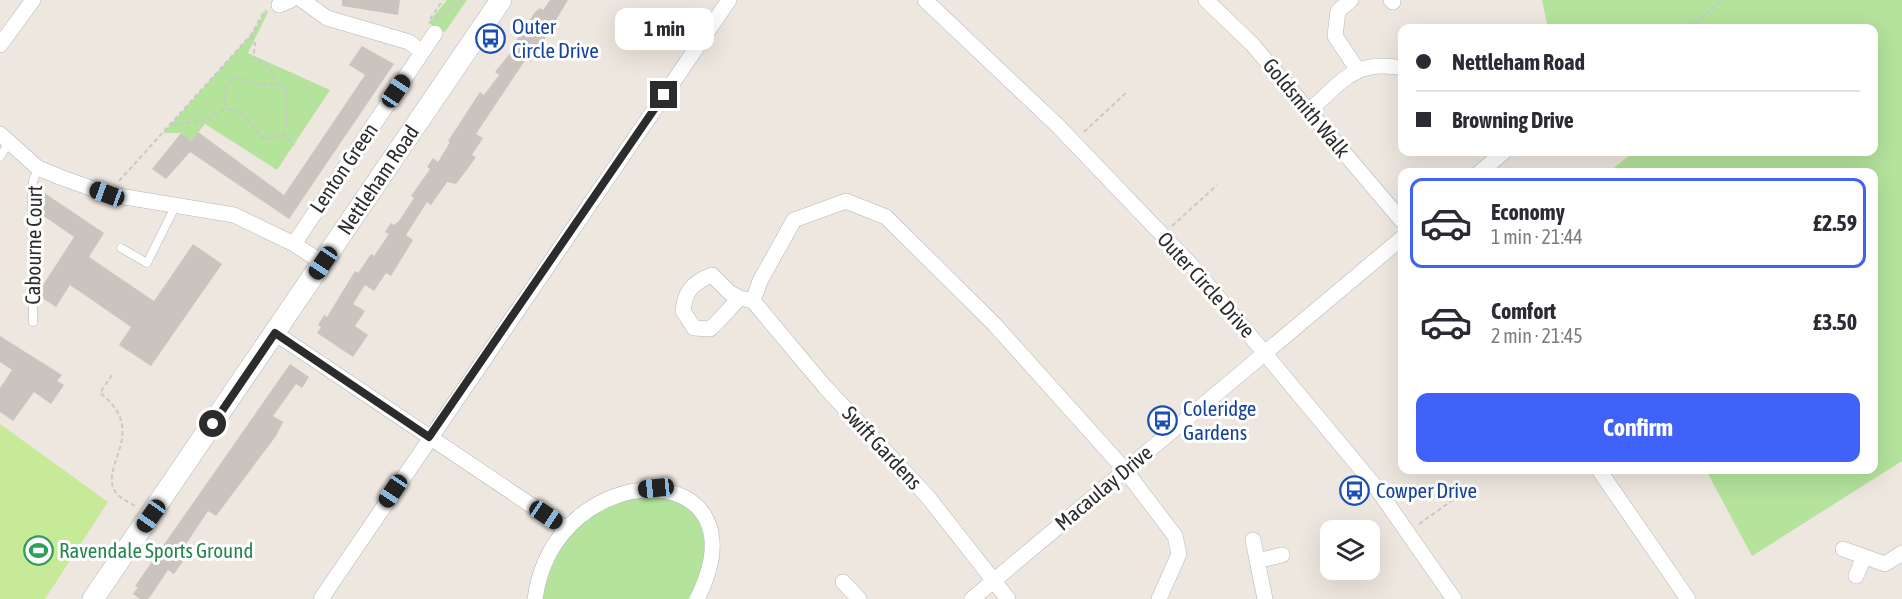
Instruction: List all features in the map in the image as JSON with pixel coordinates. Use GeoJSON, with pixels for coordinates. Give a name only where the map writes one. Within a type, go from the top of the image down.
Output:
{"type":"FeatureCollection","features":[{"type":"Feature","properties":{"kind":"main road","name":"Nettleham Road"},"geometry":{"type":"LineString","coordinates":[[93,599],[501,0]]}},
{"type":"Feature","properties":{"kind":"street"},"geometry":{"type":"LineString","coordinates":[[0,45],[33,0]]}},
{"type":"Feature","properties":{"kind":"street"},"geometry":{"type":"LineString","coordinates":[[302,0],[327,18],[409,42],[422,52]]}},
{"type":"Feature","properties":{"kind":"street"},"geometry":{"type":"LineString","coordinates":[[321,599],[429,437],[729,0]]}},
{"type":"Feature","properties":{"kind":"street","name":"Outer Circle Drive"},"geometry":{"type":"LineString","coordinates":[[925,0],[1073,142],[1162,235],[1265,352],[1375,486],[1454,599]]}},
{"type":"Feature","properties":{"kind":"street","name":"Goldsmith Walk"},"geometry":{"type":"LineString","coordinates":[[1206,0],[1252,44],[1398,216]]}},
{"type":"Feature","properties":{"kind":"street"},"geometry":{"type":"LineString","coordinates":[[1351,0],[1338,11],[1335,36],[1357,69]]}},
{"type":"Feature","properties":{"kind":"street","name":"Lenton Green"},"geometry":{"type":"LineString","coordinates":[[294,244],[422,52],[430,29]]}},
{"type":"Feature","properties":{"kind":"street"},"geometry":{"type":"LineString","coordinates":[[1309,111],[1357,69],[1384,65],[1398,67]]}},
{"type":"Feature","properties":{"kind":"street"},"geometry":{"type":"LineString","coordinates":[[4,138],[38,168],[107,194],[176,203],[234,215],[294,244],[323,263]]}},
{"type":"Feature","properties":{"kind":"street"},"geometry":{"type":"LineString","coordinates":[[1485,168],[1499,156]]}},
{"type":"Feature","properties":{"kind":"street","name":"Swift Gardens"},"geometry":{"type":"LineString","coordinates":[[1008,599],[928,497],[746,300],[794,220],[846,201],[886,216],[995,325],[1125,470]]}},
{"type":"Feature","properties":{"kind":"street","name":"Macaulay Drive"},"geometry":{"type":"LineString","coordinates":[[972,599],[1398,241]]}},
{"type":"Feature","properties":{"kind":"street"},"geometry":{"type":"LineString","coordinates":[[275,333],[565,528]]}},
{"type":"Feature","properties":{"kind":"street"},"geometry":{"type":"LineString","coordinates":[[1125,470],[1175,536],[1179,554],[1159,599]]}},
{"type":"Feature","properties":{"kind":"street"},"geometry":{"type":"LineString","coordinates":[[1602,474],[1688,599]]}},
{"type":"Feature","properties":{"kind":"street"},"geometry":{"type":"LineString","coordinates":[[535,599],[547,557],[565,528],[599,502],[628,491],[656,488],[679,494],[701,512],[710,527],[713,544],[710,561],[705,585],[697,599]]}},
{"type":"Feature","properties":{"kind":"street"},"geometry":{"type":"LineString","coordinates":[[1253,540],[1265,599]]}},
{"type":"Feature","properties":{"kind":"street"},"geometry":{"type":"LineString","coordinates":[[1844,549],[1885,564],[1902,553]]}},
{"type":"Feature","properties":{"kind":"street"},"geometry":{"type":"LineString","coordinates":[[1257,561],[1282,555]]}},
{"type":"Feature","properties":{"kind":"street"},"geometry":{"type":"LineString","coordinates":[[1856,576],[1864,557]]}},
{"type":"Feature","properties":{"kind":"street"},"geometry":{"type":"LineString","coordinates":[[843,582],[857,598]]}},
{"type":"Feature","properties":{"kind":"lane"},"geometry":{"type":"LineString","coordinates":[[0,157],[4,138]]}},
{"type":"Feature","properties":{"kind":"lane","name":"Cabourne Court"},"geometry":{"type":"LineString","coordinates":[[33,322],[32,189],[38,168]]}},
{"type":"Feature","properties":{"kind":"lane"},"geometry":{"type":"LineString","coordinates":[[121,248],[147,263],[176,203]]}},
{"type":"Feature","properties":{"kind":"path"},"geometry":{"type":"LineString","coordinates":[[430,29],[443,0]]}},
{"type":"Feature","properties":{"kind":"path"},"geometry":{"type":"LineString","coordinates":[[1693,24],[1723,0]]}},
{"type":"Feature","properties":{"kind":"path"},"geometry":{"type":"LineString","coordinates":[[107,194],[251,35],[256,21],[266,10],[285,2]]}},
{"type":"Feature","properties":{"kind":"path"},"geometry":{"type":"LineString","coordinates":[[171,123],[194,124],[209,120],[225,109],[240,112],[249,118],[261,137],[272,139],[283,134],[286,125],[286,88],[278,83],[269,66],[253,58],[255,44],[251,35]]}},
{"type":"Feature","properties":{"kind":"path"},"geometry":{"type":"LineString","coordinates":[[225,109],[226,86],[232,79],[240,78],[255,84],[278,83]]}},
{"type":"Feature","properties":{"kind":"path"},"geometry":{"type":"LineString","coordinates":[[1073,142],[1128,91]]}},
{"type":"Feature","properties":{"kind":"path"},"geometry":{"type":"LineString","coordinates":[[283,134],[294,145]]}},
{"type":"Feature","properties":{"kind":"path"},"geometry":{"type":"LineString","coordinates":[[1162,235],[1217,185]]}},
{"type":"Feature","properties":{"kind":"path"},"geometry":{"type":"LineString","coordinates":[[112,375],[100,393],[112,402],[123,424],[124,433],[112,474],[113,487],[118,495],[151,516]]}},
{"type":"Feature","properties":{"kind":"path"},"geometry":{"type":"LineString","coordinates":[[1407,532],[1457,497]]}},
{"type":"Feature","properties":{"kind":"green space"},"geometry":{"type":"Polygon","coordinates":[[[447,0],[467,0],[445,32],[428,23],[447,0]]]}},
{"type":"Feature","properties":{"kind":"green space"},"geometry":{"type":"Polygon","coordinates":[[[1542,0],[1902,0],[1902,461],[1752,556],[1708,474],[1878,474],[1878,168],[1614,168],[1629,156],[1878,156],[1878,24],[1547,24],[1542,0]]]}},
{"type":"Feature","properties":{"kind":"green space"},"geometry":{"type":"Polygon","coordinates":[[[266,10],[268,12],[248,53],[330,90],[277,170],[205,124],[191,141],[181,133],[163,133],[251,35],[266,10]]]}},
{"type":"Feature","properties":{"kind":"green space","name":"Ravendale Sports Ground"},"geometry":{"type":"Polygon","coordinates":[[[0,424],[108,502],[45,599],[0,599],[0,424]]]}},
{"type":"Feature","properties":{"kind":"green space"},"geometry":{"type":"Polygon","coordinates":[[[655,493],[689,509],[703,533],[704,556],[698,579],[688,599],[543,599],[545,586],[555,559],[582,523],[604,507],[655,493]]]}},
{"type":"Feature","properties":{"kind":"building"},"geometry":{"type":"Polygon","coordinates":[[[342,0],[400,0],[398,15],[342,6],[342,0]]]}},
{"type":"Feature","properties":{"kind":"building"},"geometry":{"type":"Polygon","coordinates":[[[550,0],[568,0],[531,62],[526,59],[476,134],[483,138],[472,155],[476,157],[456,184],[447,182],[431,205],[427,202],[406,235],[413,240],[391,276],[386,273],[374,291],[365,285],[353,304],[365,311],[355,326],[368,335],[353,357],[317,333],[321,327],[318,325],[324,315],[327,317],[355,271],[358,273],[371,254],[374,256],[389,234],[385,232],[391,223],[394,225],[399,221],[414,198],[411,196],[430,169],[427,167],[433,158],[438,162],[450,142],[448,141],[480,92],[484,95],[499,75],[495,72],[519,42],[516,41],[535,12],[540,8],[543,10],[550,0]]]}},
{"type":"Feature","properties":{"kind":"building"},"geometry":{"type":"Polygon","coordinates":[[[362,46],[394,64],[289,219],[190,152],[166,179],[152,169],[181,133],[191,141],[198,132],[284,195],[365,75],[349,65],[362,46]]]}},
{"type":"Feature","properties":{"kind":"building"},"geometry":{"type":"Polygon","coordinates":[[[43,192],[104,233],[89,257],[154,301],[193,244],[222,264],[151,366],[119,345],[131,327],[70,285],[56,307],[39,296],[39,291],[74,237],[38,212],[38,201],[43,192]]]}},
{"type":"Feature","properties":{"kind":"building"},"geometry":{"type":"Polygon","coordinates":[[[0,336],[62,375],[57,381],[64,385],[51,404],[34,392],[13,421],[0,412],[0,388],[12,370],[0,362],[0,336]]]}},
{"type":"Feature","properties":{"kind":"building"},"geometry":{"type":"Polygon","coordinates":[[[290,364],[309,377],[302,388],[296,384],[273,416],[283,422],[276,436],[216,516],[208,511],[178,556],[184,560],[174,574],[168,570],[148,599],[140,599],[133,594],[138,587],[135,586],[290,364]]]}},
{"type":"Feature","properties":{"kind":"place","name":"Outer Circle Drive"},"geometry":{"type":"Point","coordinates":[491,39]}},
{"type":"Feature","properties":{"kind":"place","name":"Coleridge Gardens"},"geometry":{"type":"Point","coordinates":[1162,421]}},
{"type":"Feature","properties":{"kind":"place","name":"Cowper Drive"},"geometry":{"type":"Point","coordinates":[1355,491]}},
{"type":"Feature","properties":{"kind":"place","name":"Ravendale Sports Ground"},"geometry":{"type":"Point","coordinates":[38,551]}},
{"type":"Feature","properties":{"kind":"route"},"geometry":{"type":"LineString","coordinates":[[213,424],[275,333],[429,437],[664,95]]}}]}
